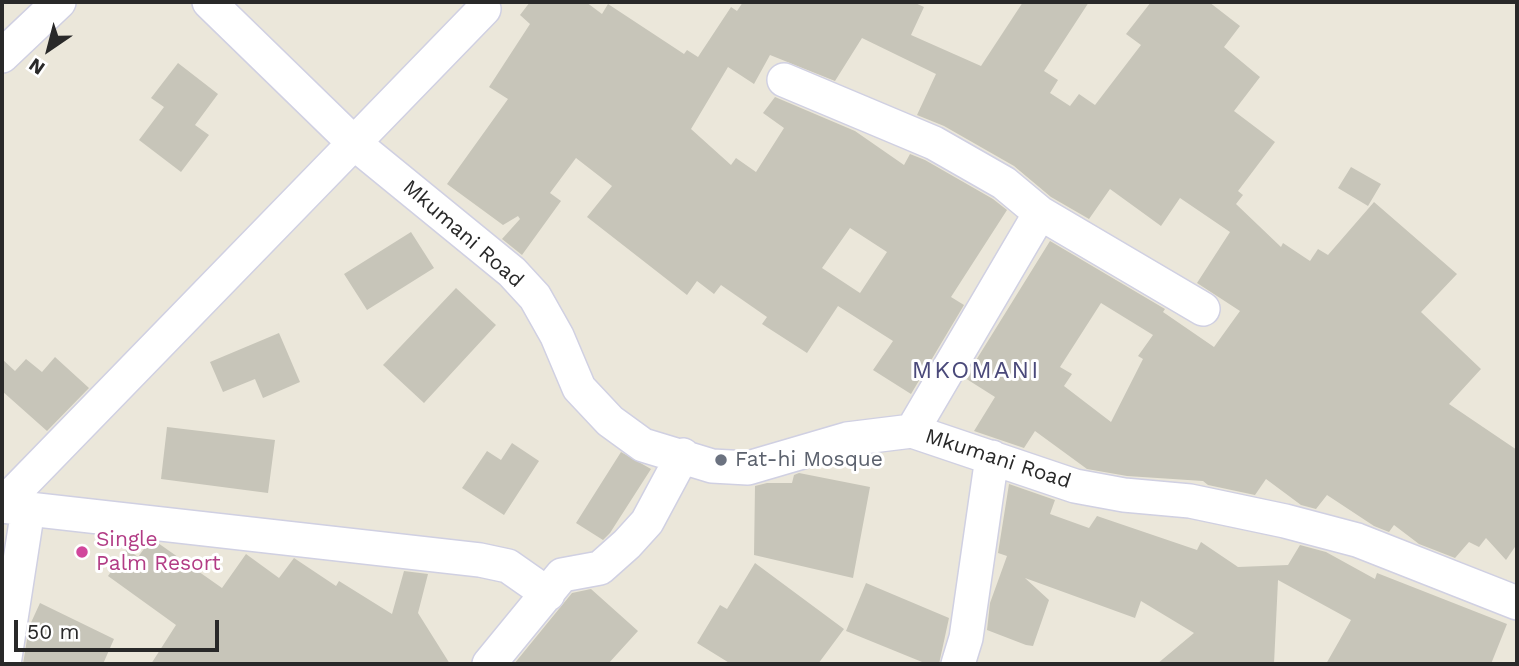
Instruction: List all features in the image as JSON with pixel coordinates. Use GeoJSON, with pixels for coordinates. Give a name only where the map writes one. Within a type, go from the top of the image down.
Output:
{"type":"FeatureCollection","features":[{"type":"Feature","properties":{"kind":"street"},"geometry":{"type":"LineString","coordinates":[[2,55],[59,2]]}},
{"type":"Feature","properties":{"kind":"street","name":"Mkumani Road"},"geometry":{"type":"LineString","coordinates":[[209,2],[354,143],[512,272],[535,297],[557,336],[579,388],[610,421],[643,445],[712,466],[748,468],[847,439],[912,430],[1075,485],[1124,495],[1190,501],[1345,537],[1517,603]]}},
{"type":"Feature","properties":{"kind":"street"},"geometry":{"type":"LineString","coordinates":[[4,664],[11,506],[484,9]]}},
{"type":"Feature","properties":{"kind":"street"},"geometry":{"type":"LineString","coordinates":[[784,80],[933,143],[1004,183],[1040,213],[1203,309]]}},
{"type":"Feature","properties":{"kind":"street"},"geometry":{"type":"LineString","coordinates":[[912,430],[1040,213]]}},
{"type":"Feature","properties":{"kind":"street"},"geometry":{"type":"LineString","coordinates":[[489,664],[562,575],[600,568],[627,544],[647,522],[682,455]]}},
{"type":"Feature","properties":{"kind":"street"},"geometry":{"type":"LineString","coordinates":[[958,664],[966,638],[992,457]]}},
{"type":"Feature","properties":{"kind":"street"},"geometry":{"type":"LineString","coordinates":[[11,506],[480,560],[508,566],[548,594]]}},
{"type":"Feature","properties":{"kind":"building"},"geometry":{"type":"Polygon","coordinates":[[[530,2],[586,2],[602,14],[608,4],[684,54],[687,50],[698,57],[731,7],[737,11],[743,2],[913,2],[924,7],[911,35],[981,66],[1023,2],[1089,2],[1044,71],[1058,80],[1050,93],[1070,106],[1079,94],[1095,105],[1141,45],[1126,34],[1151,2],[1209,2],[1240,26],[1224,47],[1260,77],[1234,111],[1275,142],[1238,191],[1243,195],[1236,204],[1281,247],[1283,243],[1310,261],[1318,249],[1328,255],[1374,202],[1457,274],[1421,312],[1481,369],[1449,404],[1517,450],[1517,544],[1506,560],[1486,538],[1479,547],[1469,542],[1455,558],[1419,544],[1394,525],[1389,532],[1374,526],[1327,495],[1316,509],[1301,505],[1266,479],[1255,495],[1208,485],[1203,481],[1127,476],[1087,469],[1035,431],[1024,448],[974,431],[995,397],[965,378],[1050,241],[1165,309],[1163,312],[1214,347],[1240,311],[1197,283],[1230,232],[1180,198],[1161,226],[1110,189],[1089,219],[1051,197],[1014,166],[944,126],[917,115],[936,74],[862,38],[835,81],[770,55],[754,84],[728,67],[691,129],[731,165],[736,158],[756,172],[784,128],[763,113],[775,97],[855,131],[904,165],[910,154],[925,160],[993,199],[1007,210],[951,297],[964,305],[911,394],[873,370],[893,341],[838,306],[807,353],[762,324],[767,317],[721,285],[714,294],[697,281],[687,295],[587,217],[612,186],[576,158],[550,193],[561,201],[522,255],[502,239],[520,219],[518,216],[503,225],[447,184],[508,99],[489,87],[530,24],[520,15],[530,2]],[[850,228],[822,268],[860,293],[887,252],[850,228]],[[1101,303],[1060,367],[1072,374],[1064,386],[1111,422],[1143,359],[1138,356],[1153,335],[1101,303]]]}},
{"type":"Feature","properties":{"kind":"building"},"geometry":{"type":"Polygon","coordinates":[[[178,63],[218,94],[195,125],[209,135],[181,172],[139,140],[164,107],[151,98],[178,63]]]}},
{"type":"Feature","properties":{"kind":"building"},"geometry":{"type":"Polygon","coordinates":[[[1351,167],[1381,184],[1368,206],[1338,188],[1351,167]]]}},
{"type":"Feature","properties":{"kind":"building"},"geometry":{"type":"Polygon","coordinates":[[[411,232],[434,268],[367,310],[344,274],[411,232]]]}},
{"type":"Feature","properties":{"kind":"building"},"geometry":{"type":"Polygon","coordinates":[[[456,288],[496,325],[424,403],[383,365],[456,288]]]}},
{"type":"Feature","properties":{"kind":"building"},"geometry":{"type":"Polygon","coordinates":[[[279,333],[300,382],[263,398],[255,379],[223,392],[210,362],[279,333]]]}},
{"type":"Feature","properties":{"kind":"building"},"geometry":{"type":"Polygon","coordinates":[[[55,357],[89,388],[47,431],[2,391],[2,359],[15,371],[26,359],[42,372],[55,357]]]}},
{"type":"Feature","properties":{"kind":"building"},"geometry":{"type":"Polygon","coordinates":[[[167,427],[275,440],[268,493],[161,479],[167,427]]]}},
{"type":"Feature","properties":{"kind":"building"},"geometry":{"type":"Polygon","coordinates":[[[512,443],[539,461],[504,515],[462,488],[487,451],[501,460],[512,443]]]}},
{"type":"Feature","properties":{"kind":"building"},"geometry":{"type":"Polygon","coordinates":[[[621,452],[651,469],[603,540],[576,523],[621,452]]]}},
{"type":"Feature","properties":{"kind":"building"},"geometry":{"type":"Polygon","coordinates":[[[799,473],[870,487],[853,578],[754,555],[755,486],[792,483],[794,475],[799,473]]]}},
{"type":"Feature","properties":{"kind":"building"},"geometry":{"type":"Polygon","coordinates":[[[1009,484],[1055,500],[1050,514],[1089,528],[1097,516],[1197,550],[1201,542],[1238,567],[1288,565],[1300,545],[1326,552],[1375,579],[1377,573],[1507,624],[1491,664],[1326,664],[1351,620],[1278,580],[1274,664],[1157,664],[1194,633],[1141,601],[1135,618],[1025,578],[1049,600],[1033,646],[1026,645],[987,630],[990,603],[1007,556],[998,553],[1009,484]]]}},
{"type":"Feature","properties":{"kind":"building"},"geometry":{"type":"Polygon","coordinates":[[[149,542],[158,543],[222,588],[246,554],[279,578],[294,558],[336,586],[339,581],[392,614],[404,571],[428,574],[418,613],[450,664],[151,664],[176,625],[108,576],[127,549],[138,557],[149,542]]]}},
{"type":"Feature","properties":{"kind":"building"},"geometry":{"type":"Polygon","coordinates":[[[755,563],[844,629],[818,664],[731,664],[697,643],[720,605],[727,609],[755,563]]]}},
{"type":"Feature","properties":{"kind":"building"},"geometry":{"type":"Polygon","coordinates":[[[866,583],[949,618],[939,664],[927,664],[846,631],[866,583]]]}},
{"type":"Feature","properties":{"kind":"building"},"geometry":{"type":"Polygon","coordinates":[[[591,589],[638,631],[608,664],[514,664],[572,593],[591,589]]]}},
{"type":"Feature","properties":{"kind":"building"},"geometry":{"type":"Polygon","coordinates":[[[40,603],[114,639],[103,664],[23,664],[29,627],[40,603]]]}},
{"type":"Feature","properties":{"kind":"place","name":"Fat-hi Mosque"},"geometry":{"type":"Point","coordinates":[721,460]}},
{"type":"Feature","properties":{"kind":"place","name":"Single Palm Resort"},"geometry":{"type":"Point","coordinates":[82,552]}},
{"type":"Feature","properties":{"kind":"district","name":"MKOMANI"},"geometry":{"type":"Point","coordinates":[976,371]}}]}
